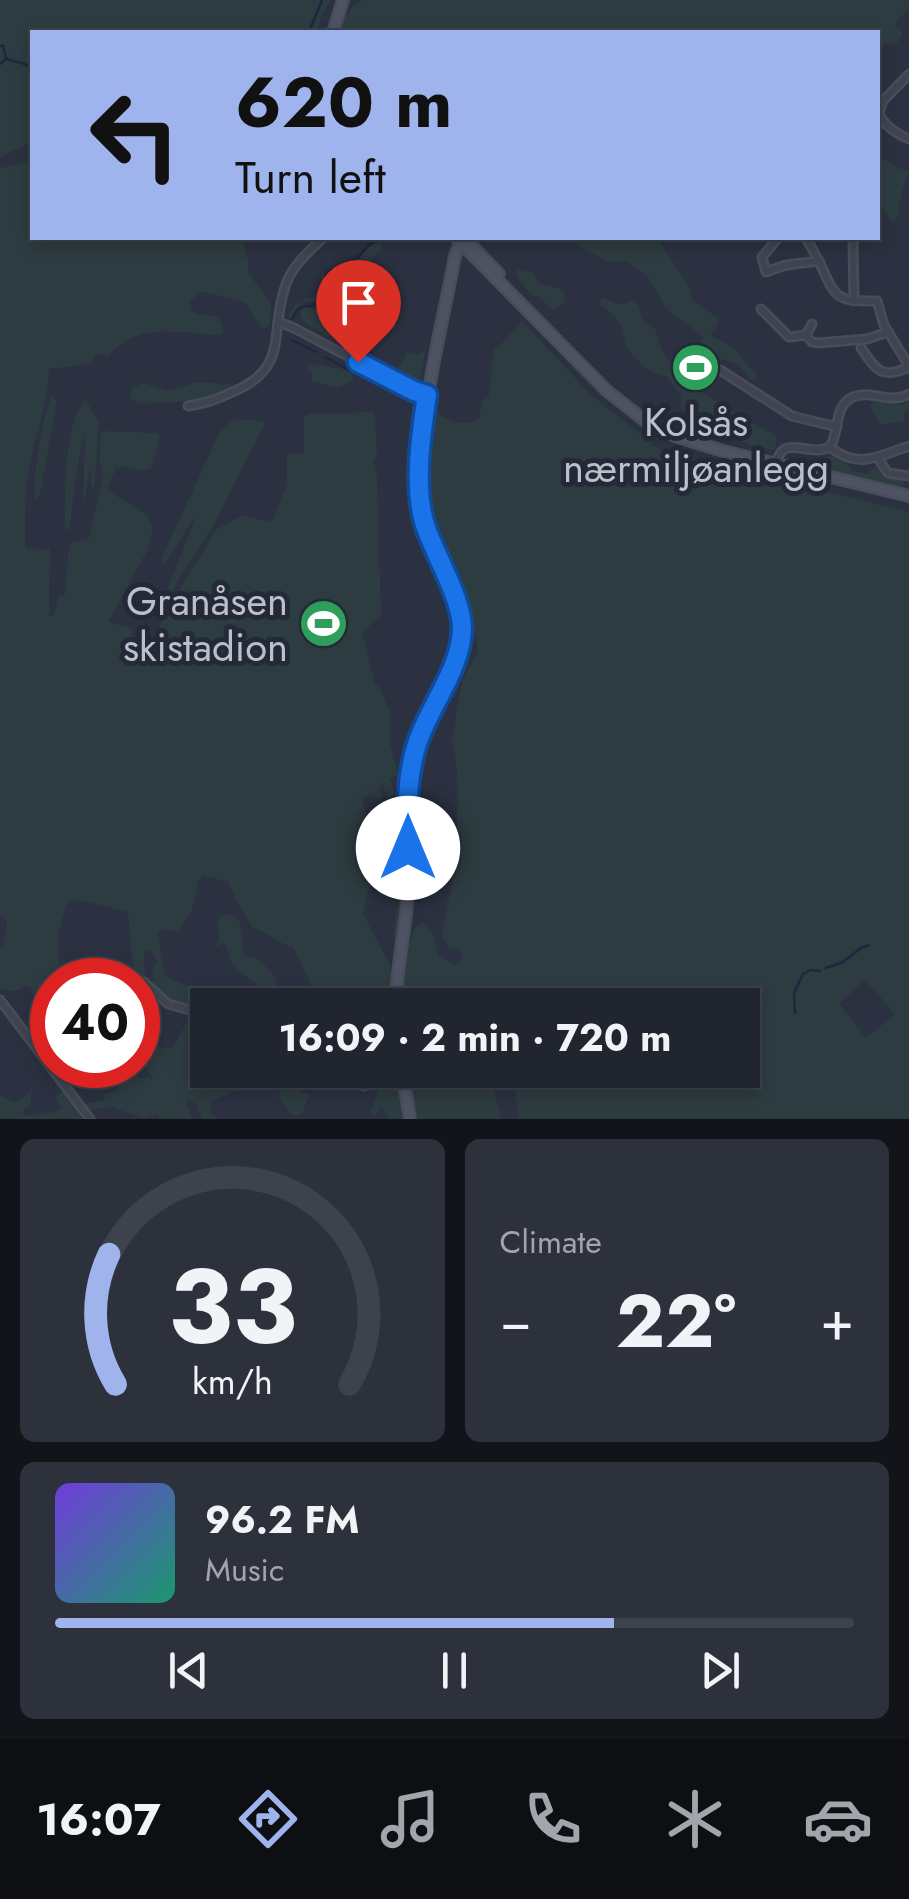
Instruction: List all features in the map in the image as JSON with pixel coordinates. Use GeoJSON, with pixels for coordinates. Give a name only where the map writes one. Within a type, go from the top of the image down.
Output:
{"type":"FeatureCollection","features":[{"type":"Feature","properties":{"kind":"street"},"geometry":{"type":"LineString","coordinates":[[334,30],[343,0]]}},
{"type":"Feature","properties":{"kind":"street"},"geometry":{"type":"LineString","coordinates":[[880,110],[909,74]]}},
{"type":"Feature","properties":{"kind":"street"},"geometry":{"type":"LineString","coordinates":[[880,118],[894,132],[909,139]]}},
{"type":"Feature","properties":{"kind":"street"},"geometry":{"type":"LineString","coordinates":[[188,406],[218,398],[259,377],[273,356],[288,278],[321,240]]}},
{"type":"Feature","properties":{"kind":"street"},"geometry":{"type":"LineString","coordinates":[[397,988],[408,894],[407,809],[412,761],[455,660],[462,630],[458,607],[421,510],[419,487],[427,395],[462,240]]}},
{"type":"Feature","properties":{"kind":"street"},"geometry":{"type":"LineString","coordinates":[[463,240],[634,415],[663,431],[714,448],[909,496]]}},
{"type":"Feature","properties":{"kind":"street"},"geometry":{"type":"LineString","coordinates":[[776,240],[762,257],[766,272],[786,265],[819,262]]}},
{"type":"Feature","properties":{"kind":"street"},"geometry":{"type":"LineString","coordinates":[[807,240],[836,294],[843,300],[877,301],[888,332],[909,366],[889,374],[881,372],[861,348]]}},
{"type":"Feature","properties":{"kind":"street"},"geometry":{"type":"LineString","coordinates":[[854,240],[854,301]]}},
{"type":"Feature","properties":{"kind":"street"},"geometry":{"type":"LineString","coordinates":[[761,308],[789,336],[806,335]]}},
{"type":"Feature","properties":{"kind":"street"},"geometry":{"type":"LineString","coordinates":[[278,322],[427,395]]}},
{"type":"Feature","properties":{"kind":"street"},"geometry":{"type":"LineString","coordinates":[[806,335],[812,324]]}},
{"type":"Feature","properties":{"kind":"street"},"geometry":{"type":"LineString","coordinates":[[806,335],[818,343],[867,339],[888,332]]}},
{"type":"Feature","properties":{"kind":"street"},"geometry":{"type":"LineString","coordinates":[[720,370],[792,416],[837,426]]}},
{"type":"Feature","properties":{"kind":"street"},"geometry":{"type":"LineString","coordinates":[[776,462],[780,451],[787,447],[815,452],[830,448],[836,438],[840,408],[854,396],[898,399],[909,394]]}},
{"type":"Feature","properties":{"kind":"street"},"geometry":{"type":"LineString","coordinates":[[830,448],[855,460],[909,446]]}},
{"type":"Feature","properties":{"kind":"street"},"geometry":{"type":"LineString","coordinates":[[878,457],[888,473],[909,476]]}},
{"type":"Feature","properties":{"kind":"street"},"geometry":{"type":"LineString","coordinates":[[160,996],[171,1006],[190,1011]]}},
{"type":"Feature","properties":{"kind":"street"},"geometry":{"type":"LineString","coordinates":[[0,1000],[30,1037]]}},
{"type":"Feature","properties":{"kind":"street"},"geometry":{"type":"LineString","coordinates":[[68,1088],[90,1119]]}},
{"type":"Feature","properties":{"kind":"street"},"geometry":{"type":"LineString","coordinates":[[405,1088],[410,1119]]}},
{"type":"Feature","properties":{"kind":"shaded area"},"geometry":{"type":"Polygon","coordinates":[[[0,0],[331,0],[318,30],[30,30],[30,143],[0,157],[0,0]]]}},
{"type":"Feature","properties":{"kind":"shaded area"},"geometry":{"type":"Polygon","coordinates":[[[363,0],[909,0],[909,10],[897,19],[896,27],[903,34],[896,44],[886,43],[880,50],[880,30],[340,30],[354,6],[363,0]]]}},
{"type":"Feature","properties":{"kind":"shaded area"},"geometry":{"type":"Polygon","coordinates":[[[880,156],[895,167],[909,171],[897,219],[891,220],[880,206],[880,156]]]}},
{"type":"Feature","properties":{"kind":"shaded area"},"geometry":{"type":"Polygon","coordinates":[[[30,161],[30,240],[243,240],[248,273],[271,302],[270,325],[265,329],[245,302],[203,292],[190,302],[191,309],[195,314],[216,316],[222,324],[222,335],[146,334],[119,345],[108,357],[97,354],[90,364],[49,369],[27,479],[25,548],[50,549],[49,616],[54,616],[59,596],[65,595],[69,544],[89,538],[103,478],[99,461],[101,431],[157,433],[160,437],[151,469],[116,467],[107,490],[147,515],[153,528],[147,551],[108,622],[132,628],[132,655],[142,661],[217,529],[243,515],[273,520],[287,483],[287,454],[304,453],[304,417],[372,412],[375,415],[377,456],[373,460],[377,475],[381,615],[362,633],[375,684],[390,713],[390,744],[398,774],[390,779],[395,793],[392,798],[387,797],[383,784],[379,787],[380,801],[371,793],[362,799],[376,852],[363,914],[390,965],[391,988],[311,988],[293,948],[253,928],[228,882],[203,875],[192,910],[178,932],[164,929],[158,934],[165,976],[188,986],[190,1006],[173,1004],[160,993],[160,958],[155,958],[151,950],[145,952],[144,958],[132,958],[128,912],[75,899],[68,902],[59,931],[59,958],[30,958],[30,987],[0,989],[0,948],[7,921],[0,914],[0,168],[30,161]]]}},
{"type":"Feature","properties":{"kind":"shaded area"},"geometry":{"type":"Polygon","coordinates":[[[380,240],[382,248],[373,257],[354,295],[334,300],[321,295],[322,273],[322,293],[326,296],[329,274],[356,262],[380,240]]]}},
{"type":"Feature","properties":{"kind":"shaded area"},"geometry":{"type":"Polygon","coordinates":[[[574,240],[658,240],[689,287],[692,300],[718,318],[710,335],[736,349],[757,374],[756,379],[750,379],[738,365],[703,352],[703,337],[666,308],[647,276],[627,261],[607,261],[574,240]]]}},
{"type":"Feature","properties":{"kind":"shaded area"},"geometry":{"type":"Polygon","coordinates":[[[518,269],[532,273],[539,283],[564,292],[562,305],[552,310],[540,297],[531,295],[518,278],[518,269]]]}},
{"type":"Feature","properties":{"kind":"shaded area"},"geometry":{"type":"Polygon","coordinates":[[[315,297],[349,306],[332,336],[302,320],[301,310],[305,306],[313,310],[321,305],[317,299],[302,303],[288,317],[298,303],[315,297]]]}},
{"type":"Feature","properties":{"kind":"shaded area"},"geometry":{"type":"Polygon","coordinates":[[[603,297],[619,304],[638,304],[643,320],[656,330],[667,358],[703,384],[701,392],[777,437],[775,449],[702,435],[702,424],[681,409],[681,395],[666,376],[645,367],[628,349],[618,322],[598,303],[603,297]]]}},
{"type":"Feature","properties":{"kind":"shaded area"},"geometry":{"type":"Polygon","coordinates":[[[522,321],[591,395],[661,451],[909,512],[909,1119],[519,1119],[515,1088],[760,1088],[760,988],[400,988],[401,964],[416,926],[424,923],[433,933],[438,955],[455,965],[462,958],[461,950],[450,948],[442,936],[454,872],[458,796],[452,739],[462,680],[478,652],[463,587],[439,544],[427,487],[431,461],[428,429],[434,410],[462,423],[479,419],[482,401],[489,395],[494,348],[522,321]],[[865,980],[839,1004],[866,1038],[895,1014],[865,980]]]}},
{"type":"Feature","properties":{"kind":"shaded area"},"geometry":{"type":"Polygon","coordinates":[[[428,337],[419,384],[394,376],[407,352],[418,355],[424,351],[428,337]]]}},
{"type":"Feature","properties":{"kind":"shaded area"},"geometry":{"type":"Polygon","coordinates":[[[322,364],[352,374],[353,380],[338,388],[312,381],[308,365],[322,364]]]}},
{"type":"Feature","properties":{"kind":"shaded area"},"geometry":{"type":"Polygon","coordinates":[[[197,382],[239,385],[194,401],[139,404],[129,397],[132,388],[143,383],[167,391],[197,382]]]}},
{"type":"Feature","properties":{"kind":"shaded area"},"geometry":{"type":"Polygon","coordinates":[[[51,396],[57,401],[40,495],[35,501],[38,447],[51,396]]]}},
{"type":"Feature","properties":{"kind":"shaded area"},"geometry":{"type":"Polygon","coordinates":[[[85,399],[99,422],[95,485],[91,485],[91,466],[83,505],[85,435],[69,529],[65,531],[69,444],[85,399]]]}},
{"type":"Feature","properties":{"kind":"shaded area"},"geometry":{"type":"Polygon","coordinates":[[[909,400],[905,421],[880,425],[869,406],[874,401],[901,405],[909,400]]]}},
{"type":"Feature","properties":{"kind":"shaded area"},"geometry":{"type":"Polygon","coordinates":[[[233,419],[266,421],[214,524],[171,592],[168,588],[197,513],[165,564],[161,560],[220,431],[233,419]]]}},
{"type":"Feature","properties":{"kind":"shaded area"},"geometry":{"type":"Polygon","coordinates":[[[832,455],[852,471],[867,474],[875,466],[882,468],[884,475],[903,478],[904,484],[898,489],[817,466],[816,461],[832,455]]]}},
{"type":"Feature","properties":{"kind":"shaded area"},"geometry":{"type":"Polygon","coordinates":[[[398,808],[403,815],[404,896],[396,938],[393,937],[398,900],[398,808]]]}},
{"type":"Feature","properties":{"kind":"shaded area"},"geometry":{"type":"Polygon","coordinates":[[[223,914],[238,919],[244,956],[263,963],[277,979],[278,988],[260,988],[233,965],[224,943],[215,947],[220,938],[217,920],[223,914]]]}},
{"type":"Feature","properties":{"kind":"shaded area"},"geometry":{"type":"Polygon","coordinates":[[[190,1017],[190,1088],[242,1088],[210,1102],[217,1119],[202,1119],[189,1100],[186,1101],[192,1119],[160,1119],[157,1114],[144,1119],[112,1107],[87,1110],[81,1105],[104,1100],[105,1094],[118,1088],[160,1088],[160,1047],[172,1048],[190,1017]]]}},
{"type":"Feature","properties":{"kind":"shaded area"},"geometry":{"type":"Polygon","coordinates":[[[284,1088],[300,1088],[310,1094],[301,1115],[291,1115],[278,1097],[284,1088]]]}},
{"type":"Feature","properties":{"kind":"shaded area"},"geometry":{"type":"Polygon","coordinates":[[[379,1088],[402,1088],[406,1119],[389,1119],[383,1107],[375,1117],[370,1113],[379,1088]]]}},
{"type":"Feature","properties":{"kind":"shaded area"},"geometry":{"type":"Polygon","coordinates":[[[409,1088],[494,1088],[501,1119],[413,1119],[409,1088]]]}},
{"type":"Feature","properties":{"kind":"shaded area"},"geometry":{"type":"Polygon","coordinates":[[[65,1089],[87,1119],[0,1119],[0,1095],[15,1103],[32,1090],[30,1106],[23,1114],[54,1113],[61,1108],[56,1097],[65,1089]]]}},
{"type":"Feature","properties":{"kind":"waterway"},"geometry":{"type":"LineString","coordinates":[[310,30],[322,0]]}},
{"type":"Feature","properties":{"kind":"waterway"},"geometry":{"type":"LineString","coordinates":[[0,46],[6,57]]}},
{"type":"Feature","properties":{"kind":"waterway"},"geometry":{"type":"LineString","coordinates":[[0,64],[6,59],[30,68]]}},
{"type":"Feature","properties":{"kind":"waterway"},"geometry":{"type":"LineString","coordinates":[[324,295],[328,272],[358,257],[378,240]]}},
{"type":"Feature","properties":{"kind":"waterway"},"geometry":{"type":"LineString","coordinates":[[292,319],[300,308],[318,301]]}},
{"type":"Feature","properties":{"kind":"waterway"},"geometry":{"type":"LineString","coordinates":[[292,340],[316,352]]}},
{"type":"Feature","properties":{"kind":"waterway"},"geometry":{"type":"LineString","coordinates":[[325,357],[357,374]]}},
{"type":"Feature","properties":{"kind":"waterway"},"geometry":{"type":"LineString","coordinates":[[220,402],[236,396]]}},
{"type":"Feature","properties":{"kind":"waterway"},"geometry":{"type":"LineString","coordinates":[[826,968],[869,945]]}},
{"type":"Feature","properties":{"kind":"waterway"},"geometry":{"type":"LineString","coordinates":[[795,1013],[794,993],[803,974],[820,971]]}},
{"type":"Feature","properties":{"kind":"place","name":"Kolsås nærmiljøanlegg"},"geometry":{"type":"Point","coordinates":[696,367]}},
{"type":"Feature","properties":{"kind":"place","name":"Granåsen skistadion"},"geometry":{"type":"Point","coordinates":[323,624]}},
{"type":"Feature","properties":{"kind":"route"},"geometry":{"type":"LineString","coordinates":[[358,362],[427,395],[419,487],[421,510],[462,624],[455,660],[412,761],[407,799],[408,848]]}}]}
